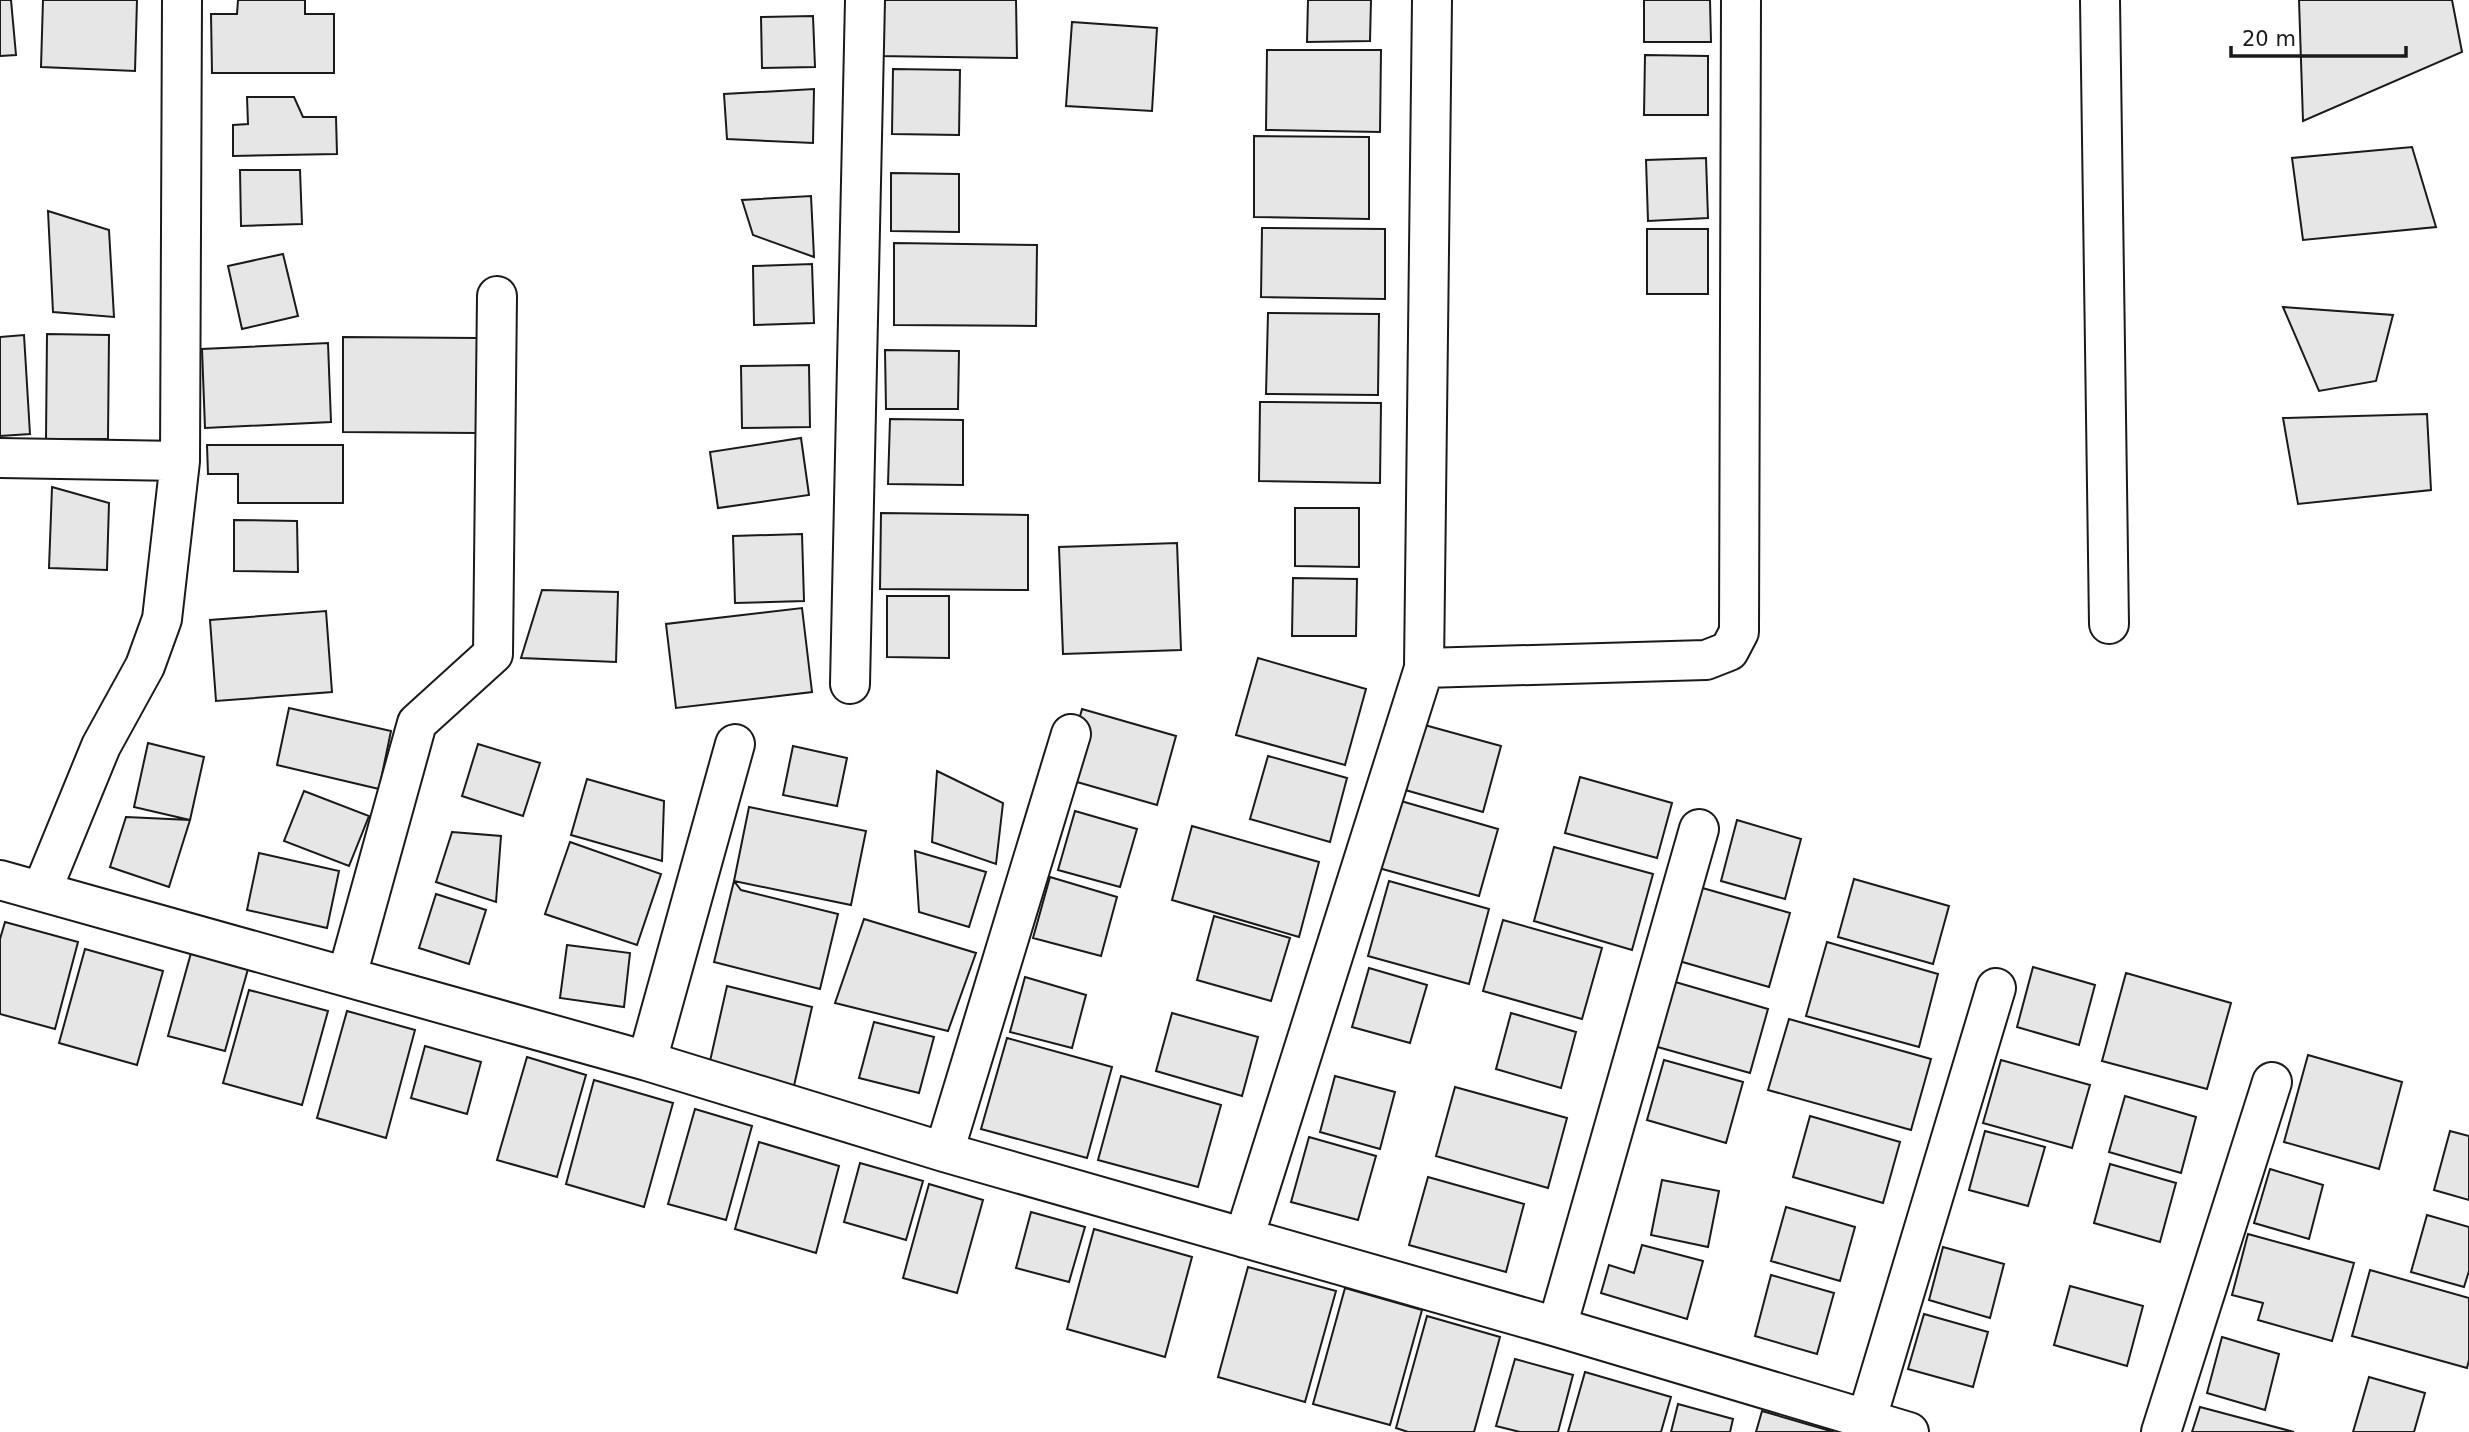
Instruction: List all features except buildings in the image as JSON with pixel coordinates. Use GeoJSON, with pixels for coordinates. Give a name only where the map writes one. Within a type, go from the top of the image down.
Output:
{"type":"FeatureCollection","features":[{"type":"Feature","properties":{"kind":"street"},"geometry":{"type":"LineString","coordinates":[[42,890],[101,746],[145,666],[162,619],[180,461],[182,0]]}},
{"type":"Feature","properties":{"kind":"street"},"geometry":{"type":"LineString","coordinates":[[850,684],[865,0]]}},
{"type":"Feature","properties":{"kind":"street"},"geometry":{"type":"LineString","coordinates":[[1244,1238],[1424,668],[1433,0]]}},
{"type":"Feature","properties":{"kind":"street"},"geometry":{"type":"LineString","coordinates":[[1424,668],[1706,660],[1729,651],[1739,632],[1741,0]]}},
{"type":"Feature","properties":{"kind":"street"},"geometry":{"type":"LineString","coordinates":[[2100,0],[2109,624]]}},
{"type":"Feature","properties":{"kind":"street"},"geometry":{"type":"LineString","coordinates":[[347,976],[418,723],[493,654],[496,296]]}},
{"type":"Feature","properties":{"kind":"street"},"geometry":{"type":"LineString","coordinates":[[0,458],[180,461]]}},
{"type":"Feature","properties":{"kind":"street"},"geometry":{"type":"LineString","coordinates":[[944,1152],[1071,734]]}},
{"type":"Feature","properties":{"kind":"street"},"geometry":{"type":"LineString","coordinates":[[647,1061],[735,744]]}},
{"type":"Feature","properties":{"kind":"street"},"geometry":{"type":"LineString","coordinates":[[1557,1327],[1699,829]]}},
{"type":"Feature","properties":{"kind":"street"},"geometry":{"type":"LineString","coordinates":[[0,880],[647,1061],[944,1152],[1557,1327],[1909,1432]]}},
{"type":"Feature","properties":{"kind":"street"},"geometry":{"type":"LineString","coordinates":[[1867,1418],[1996,988]]}},
{"type":"Feature","properties":{"kind":"street"},"geometry":{"type":"LineString","coordinates":[[2161,1432],[2272,1082]]}}]}
